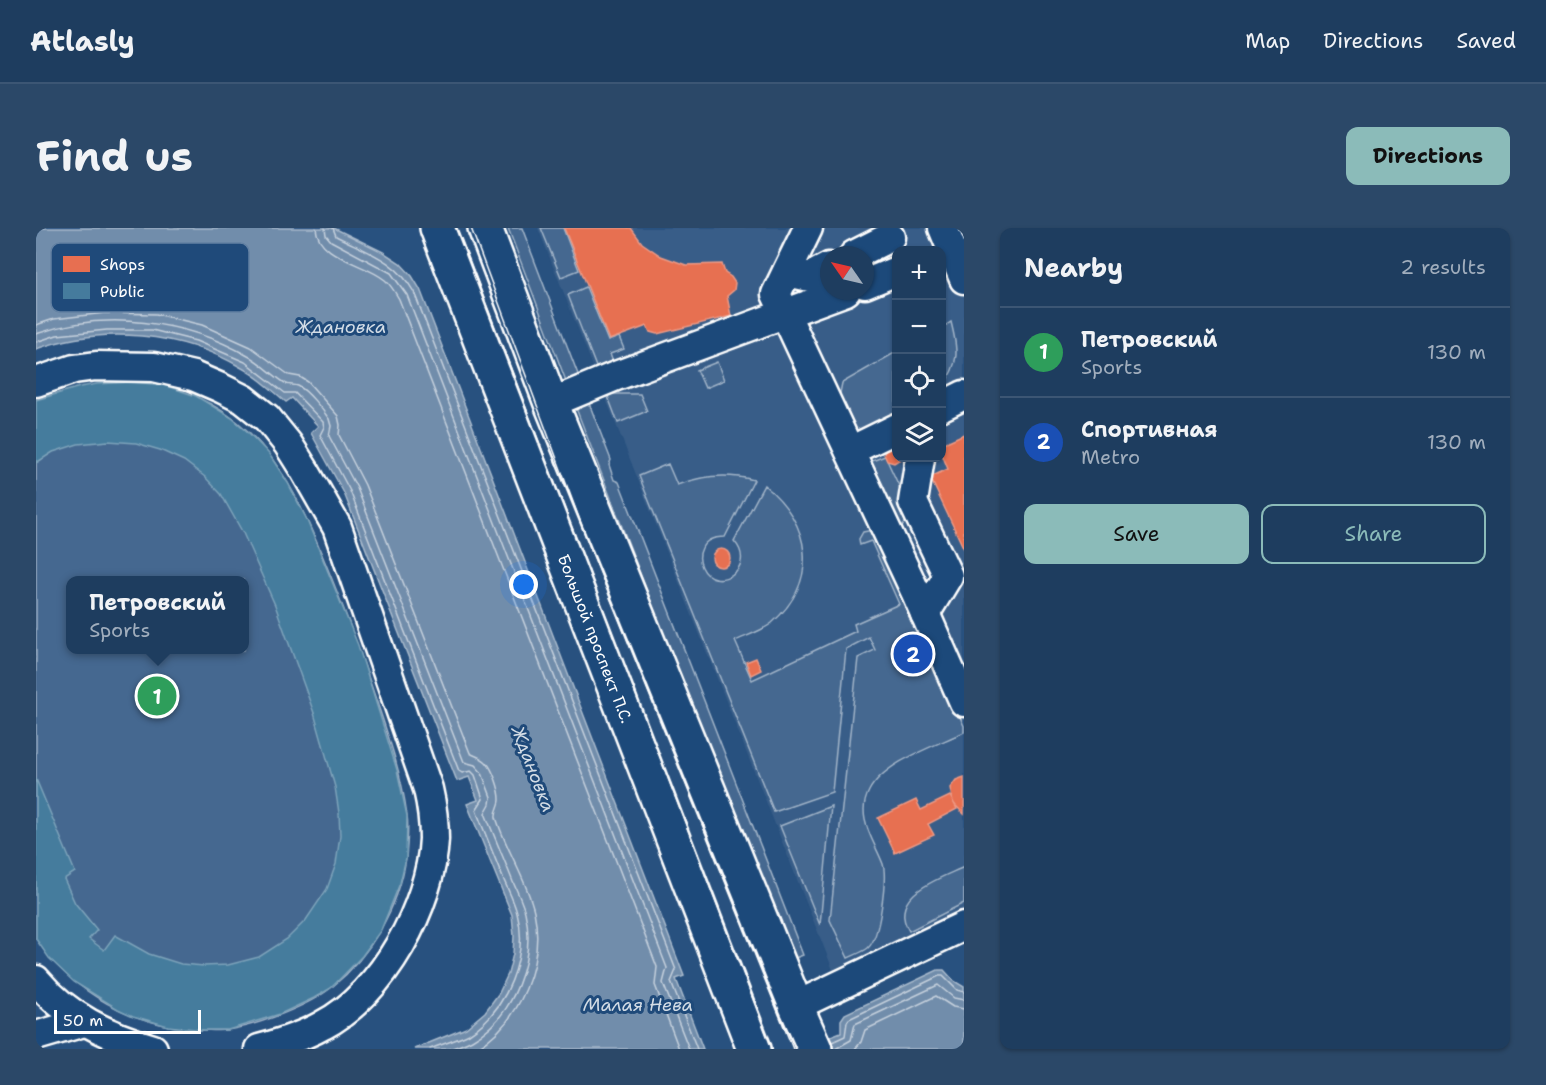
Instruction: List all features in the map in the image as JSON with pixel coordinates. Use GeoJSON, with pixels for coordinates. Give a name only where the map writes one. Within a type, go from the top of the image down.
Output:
{"type":"FeatureCollection","features":[{"type":"Feature","properties":{"kind":"main road"},"geometry":{"type":"LineString","coordinates":[[417,228],[441,240]]}},
{"type":"Feature","properties":{"kind":"main road"},"geometry":{"type":"LineString","coordinates":[[485,228],[551,402],[796,1006],[814,1045]]}},
{"type":"Feature","properties":{"kind":"main road","name":"Большой проспект П.С."},"geometry":{"type":"LineString","coordinates":[[441,240],[753,1049]]}},
{"type":"Feature","properties":{"kind":"street"},"geometry":{"type":"LineString","coordinates":[[808,228],[777,294],[925,614],[954,652],[964,702]]}},
{"type":"Feature","properties":{"kind":"street"},"geometry":{"type":"LineString","coordinates":[[943,228],[964,279]]}},
{"type":"Feature","properties":{"kind":"street"},"geometry":{"type":"LineString","coordinates":[[872,246],[890,237]]}},
{"type":"Feature","properties":{"kind":"street"},"geometry":{"type":"LineString","coordinates":[[787,272],[810,277],[820,272]]}},
{"type":"Feature","properties":{"kind":"street"},"geometry":{"type":"LineString","coordinates":[[874,280],[892,273]]}},
{"type":"Feature","properties":{"kind":"street"},"geometry":{"type":"LineString","coordinates":[[551,402],[823,300]]}},
{"type":"Feature","properties":{"kind":"street"},"geometry":{"type":"LineString","coordinates":[[36,382],[74,369],[96,366],[154,367],[193,376],[221,388],[243,399],[267,418],[299,462],[337,527],[428,789],[433,815],[434,841],[426,882],[407,930],[383,970],[363,994],[324,1025],[280,1044],[259,1049]]}},
{"type":"Feature","properties":{"kind":"street"},"geometry":{"type":"LineString","coordinates":[[946,404],[964,395]]}},
{"type":"Feature","properties":{"kind":"street"},"geometry":{"type":"LineString","coordinates":[[850,451],[892,430]]}},
{"type":"Feature","properties":{"kind":"street"},"geometry":{"type":"LineString","coordinates":[[919,462],[913,502],[948,576],[925,614]]}},
{"type":"Feature","properties":{"kind":"street"},"geometry":{"type":"LineString","coordinates":[[796,1006],[964,927]]}},
{"type":"Feature","properties":{"kind":"street"},"geometry":{"type":"LineString","coordinates":[[36,980],[84,1022],[153,1049]]}},
{"type":"Feature","properties":{"kind":"street"},"geometry":{"type":"LineString","coordinates":[[36,1036],[84,1022]]}},
{"type":"Feature","properties":{"kind":"shaded area"},"geometry":{"type":"Polygon","coordinates":[[[508,228],[522,228],[579,377],[566,381],[508,228]]]}},
{"type":"Feature","properties":{"kind":"shaded area"},"geometry":{"type":"Polygon","coordinates":[[[538,228],[964,228],[964,910],[833,970],[538,228]]]}},
{"type":"Feature","properties":{"kind":"shaded area"},"geometry":{"type":"Polygon","coordinates":[[[541,228],[563,228],[579,270],[561,277],[541,228]]]}},
{"type":"Feature","properties":{"kind":"shaded area"},"geometry":{"type":"Polygon","coordinates":[[[586,287],[608,341],[619,337],[624,349],[610,354],[614,365],[598,372],[568,295],[586,287]]]}},
{"type":"Feature","properties":{"kind":"shaded area"},"geometry":{"type":"Polygon","coordinates":[[[951,322],[956,356],[952,371],[946,381],[946,354],[946,325],[951,322]]]}},
{"type":"Feature","properties":{"kind":"shaded area"},"geometry":{"type":"Polygon","coordinates":[[[892,354],[892,416],[855,434],[838,403],[842,383],[892,354]]]}},
{"type":"Feature","properties":{"kind":"shaded area"},"geometry":{"type":"Polygon","coordinates":[[[717,362],[724,380],[705,388],[697,370],[717,362]]]}},
{"type":"Feature","properties":{"kind":"shaded area"},"geometry":{"type":"Polygon","coordinates":[[[148,383],[195,396],[237,421],[274,461],[294,493],[343,606],[386,729],[404,798],[408,831],[402,876],[390,912],[359,961],[332,987],[310,1001],[282,1014],[239,1028],[200,1030],[176,1027],[129,1014],[107,1003],[68,975],[36,939],[36,400],[83,387],[148,383]]]}},
{"type":"Feature","properties":{"kind":"shaded area"},"geometry":{"type":"Polygon","coordinates":[[[607,394],[640,394],[647,411],[618,423],[607,394]]]}},
{"type":"Feature","properties":{"kind":"shaded area"},"geometry":{"type":"Polygon","coordinates":[[[587,398],[611,460],[609,465],[614,480],[619,482],[803,955],[790,960],[574,403],[587,398]]]}},
{"type":"Feature","properties":{"kind":"shaded area"},"geometry":{"type":"Polygon","coordinates":[[[885,456],[913,516],[899,528],[867,463],[885,456]]]}},
{"type":"Feature","properties":{"kind":"shaded area"},"geometry":{"type":"Polygon","coordinates":[[[668,464],[677,485],[715,476],[734,476],[754,480],[725,537],[711,539],[702,548],[700,562],[708,575],[724,578],[732,575],[738,569],[741,561],[740,551],[734,541],[764,485],[780,500],[800,534],[804,552],[803,571],[798,589],[787,607],[772,623],[735,641],[752,680],[856,631],[854,624],[899,604],[871,541],[860,545],[859,539],[863,532],[873,530],[879,535],[964,726],[964,732],[898,763],[876,781],[869,791],[865,801],[865,819],[883,864],[882,908],[876,933],[868,948],[848,958],[830,920],[858,658],[875,650],[869,637],[846,649],[832,792],[774,812],[639,476],[668,464]]]}},
{"type":"Feature","properties":{"kind":"shaded area"},"geometry":{"type":"Polygon","coordinates":[[[831,806],[820,925],[780,826],[831,806]]]}},
{"type":"Feature","properties":{"kind":"shaded area"},"geometry":{"type":"Polygon","coordinates":[[[964,867],[964,903],[909,931],[904,918],[905,908],[910,898],[930,883],[964,867]]]}},
{"type":"Feature","properties":{"kind":"water","name":"Ждановка"},"geometry":{"type":"Polygon","coordinates":[[[36,228],[334,228],[400,263],[420,289],[684,976],[676,979],[703,1049],[414,1049],[466,1028],[485,1012],[499,993],[508,974],[513,954],[512,915],[467,804],[478,800],[469,777],[457,781],[344,493],[311,433],[318,426],[292,398],[286,402],[248,372],[219,356],[194,346],[141,336],[114,335],[61,341],[36,349],[36,228]]]}},
{"type":"Feature","properties":{"kind":"water"},"geometry":{"type":"Polygon","coordinates":[[[938,970],[944,970],[954,981],[964,987],[964,1049],[798,1049],[841,1032],[841,1020],[845,1014],[938,970]]]}},
{"type":"Feature","properties":{"kind":"building: Shops"},"geometry":{"type":"Polygon","coordinates":[[[564,228],[631,228],[642,243],[661,256],[686,265],[722,264],[725,273],[735,283],[734,290],[727,296],[731,316],[657,334],[650,332],[647,326],[609,340],[564,228]]]}},
{"type":"Feature","properties":{"kind":"building: Shops"},"geometry":{"type":"Polygon","coordinates":[[[964,434],[964,549],[930,477],[948,469],[945,462],[946,442],[964,434]]]}},
{"type":"Feature","properties":{"kind":"building: Shops"},"geometry":{"type":"Polygon","coordinates":[[[892,444],[892,462],[896,462],[894,463],[887,461],[884,454],[886,447],[892,444]]]}},
{"type":"Feature","properties":{"kind":"building: Shops"},"geometry":{"type":"Polygon","coordinates":[[[717,549],[725,549],[730,554],[728,565],[717,567],[712,562],[712,554],[717,549]]]}},
{"type":"Feature","properties":{"kind":"building: Shops"},"geometry":{"type":"Polygon","coordinates":[[[756,658],[761,670],[751,675],[746,662],[756,658]]]}},
{"type":"Feature","properties":{"kind":"building: Shops"},"geometry":{"type":"Polygon","coordinates":[[[964,777],[964,814],[953,803],[950,788],[956,780],[964,777]]]}},
{"type":"Feature","properties":{"kind":"building: Shops"},"geometry":{"type":"Polygon","coordinates":[[[950,796],[957,809],[928,824],[934,835],[895,853],[878,818],[916,800],[921,810],[950,796]]]}},
{"type":"Feature","properties":{"kind":"building: Public"},"geometry":{"type":"Polygon","coordinates":[[[132,382],[164,385],[196,396],[232,418],[269,454],[288,483],[306,518],[358,645],[397,770],[407,816],[406,858],[400,883],[381,930],[362,956],[331,988],[314,998],[280,1014],[228,1030],[168,1026],[118,1009],[74,982],[49,958],[36,939],[36,779],[75,872],[64,879],[75,903],[97,930],[89,939],[104,950],[115,935],[149,954],[181,964],[228,965],[259,957],[287,939],[306,920],[327,889],[336,864],[340,836],[339,813],[335,787],[314,713],[275,605],[243,533],[221,494],[205,477],[184,461],[160,450],[136,443],[108,441],[78,444],[53,452],[36,463],[36,400],[80,387],[132,382]]]}},
{"type":"Feature","properties":{"kind":"tram line"},"geometry":{"type":"LineString","coordinates":[[457,228],[772,1049]]}},
{"type":"Feature","properties":{"kind":"tram line"},"geometry":{"type":"LineString","coordinates":[[471,228],[592,553],[793,1049]]}},
{"type":"Feature","properties":{"kind":"place","name":"Спортивная"},"geometry":{"type":"Point","coordinates":[913,654]}},
{"type":"Feature","properties":{"kind":"place","name":"Петровский"},"geometry":{"type":"Point","coordinates":[157,696]}},
{"type":"Feature","properties":{"kind":"water label","name":"Малая Нева"},"geometry":{"type":"Point","coordinates":[638,1005]}}]}
